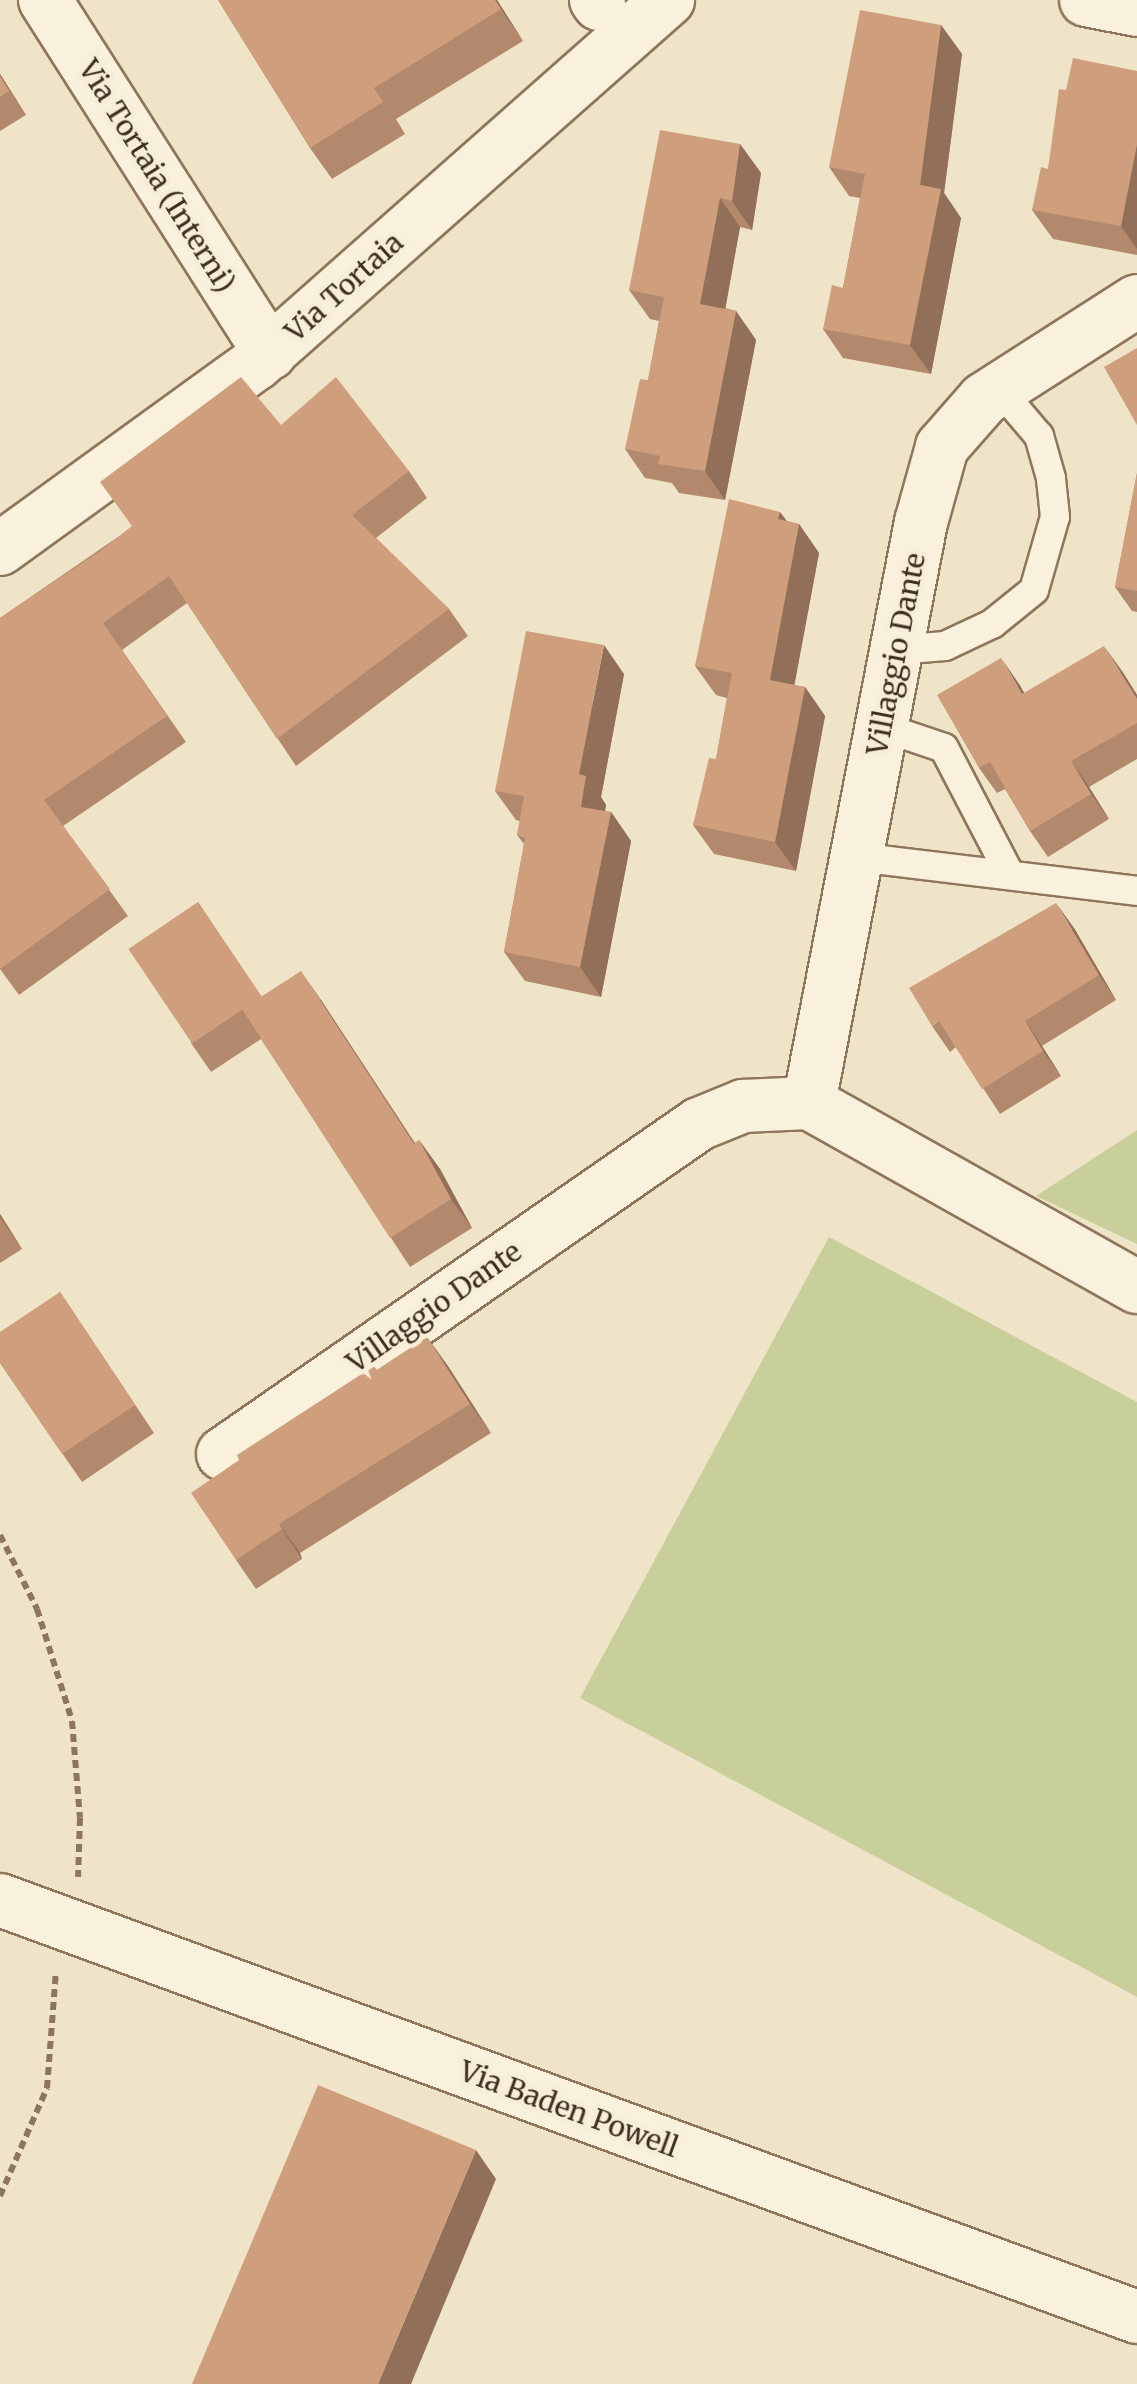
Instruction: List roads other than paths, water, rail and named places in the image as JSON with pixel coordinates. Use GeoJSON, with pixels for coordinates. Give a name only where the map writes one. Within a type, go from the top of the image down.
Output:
{"type":"FeatureCollection","features":[{"type":"Feature","properties":{"kind":"street","name":"Via Tortaia (Interni)"},"geometry":{"type":"LineString","coordinates":[[45,0],[270,353]]}},
{"type":"Feature","properties":{"kind":"street","name":"Via Tortaia"},"geometry":{"type":"LineString","coordinates":[[0,548],[270,353],[668,0]]}},
{"type":"Feature","properties":{"kind":"street"},"geometry":{"type":"LineString","coordinates":[[1086,0],[1137,10]]}},
{"type":"Feature","properties":{"kind":"street","name":"Villaggio Dante"},"geometry":{"type":"LineString","coordinates":[[223,1454],[699,1124],[743,1106],[810,1104],[921,522],[942,446],[984,399],[1137,301]]}},
{"type":"Feature","properties":{"kind":"street"},"geometry":{"type":"LineString","coordinates":[[810,1104],[1137,1287]]}},
{"type":"Feature","properties":{"kind":"street","name":"Via Baden Powell"},"geometry":{"type":"LineString","coordinates":[[0,1900],[1137,2317]]}},
{"type":"Feature","properties":{"kind":"lane"},"geometry":{"type":"LineString","coordinates":[[897,650],[945,646],[992,624],[1034,590],[1055,517],[1051,478],[1039,436],[999,389]]}},
{"type":"Feature","properties":{"kind":"lane"},"geometry":{"type":"LineString","coordinates":[[882,726],[944,748],[1010,875]]}},
{"type":"Feature","properties":{"kind":"lane"},"geometry":{"type":"LineString","coordinates":[[857,856],[1137,891]]}}]}
